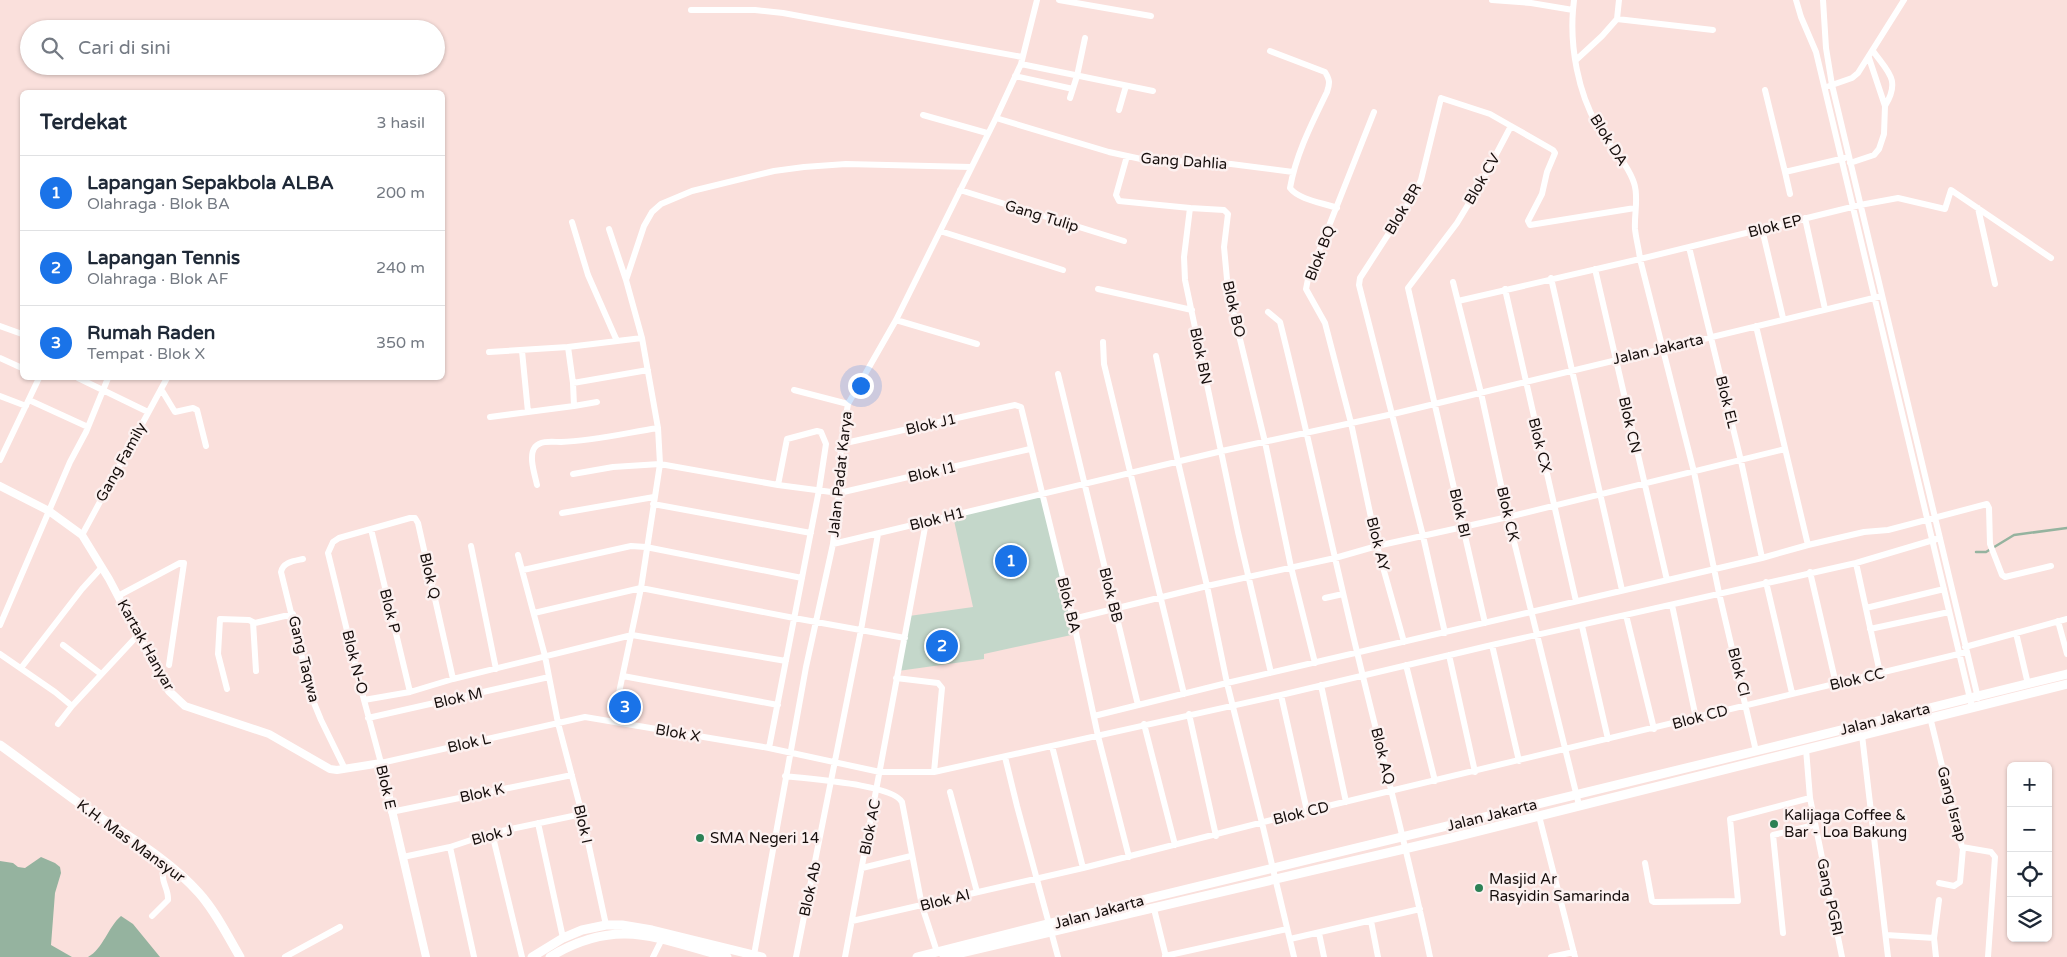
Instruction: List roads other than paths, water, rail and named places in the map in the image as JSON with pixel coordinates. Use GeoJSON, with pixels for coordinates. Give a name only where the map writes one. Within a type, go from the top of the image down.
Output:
{"type":"FeatureCollection","features":[{"type":"Feature","properties":{"kind":"main road","name":"Jalan Jakarta"},"geometry":{"type":"LineString","coordinates":[[917,957],[940,954],[1051,928],[1154,908],[1539,816],[1758,755],[1806,749],[1930,717],[2028,684],[2067,674]]}},
{"type":"Feature","properties":{"kind":"main road","name":"Jalan Jakarta"},"geometry":{"type":"LineString","coordinates":[[1051,928],[1154,897],[1577,794],[1758,755],[1974,702],[2067,684]]}},
{"type":"Feature","properties":{"kind":"main road","name":"K.H. Mas Mansyur"},"geometry":{"type":"LineString","coordinates":[[0,745],[168,865],[186,880],[209,905],[240,957]]}},
{"type":"Feature","properties":{"kind":"main road"},"geometry":{"type":"LineString","coordinates":[[532,957],[563,938],[582,930],[622,925],[663,936],[757,956]]}},
{"type":"Feature","properties":{"kind":"main road"},"geometry":{"type":"LineString","coordinates":[[550,957],[586,939],[605,934],[621,933],[663,936],[725,957]]}},
{"type":"Feature","properties":{"kind":"street","name":"Jalan Padat Karya"},"geometry":{"type":"LineString","coordinates":[[757,956],[788,755],[833,544],[829,492],[841,444],[848,404],[896,320],[996,118],[1021,61],[1037,0]]}},
{"type":"Feature","properties":{"kind":"street"},"geometry":{"type":"LineString","coordinates":[[1058,0],[1151,16]]}},
{"type":"Feature","properties":{"kind":"street"},"geometry":{"type":"LineString","coordinates":[[1492,0],[1531,1],[1573,10]]}},
{"type":"Feature","properties":{"kind":"street","name":"Blok DA"},"geometry":{"type":"LineString","coordinates":[[1574,0],[1572,38],[1583,89],[1592,117],[1634,183],[1637,195],[1635,228],[1640,259],[1694,472]]}},
{"type":"Feature","properties":{"kind":"street"},"geometry":{"type":"LineString","coordinates":[[1576,60],[1617,19],[1619,0]]}},
{"type":"Feature","properties":{"kind":"street"},"geometry":{"type":"LineString","coordinates":[[1796,0],[1800,17],[1816,52],[1847,159]]}},
{"type":"Feature","properties":{"kind":"street"},"geometry":{"type":"LineString","coordinates":[[1823,0],[1826,48],[1832,85],[1857,206],[1964,651],[1974,702]]}},
{"type":"Feature","properties":{"kind":"street"},"geometry":{"type":"LineString","coordinates":[[1825,87],[1852,78],[1869,58],[1904,0]]}},
{"type":"Feature","properties":{"kind":"street"},"geometry":{"type":"LineString","coordinates":[[692,10],[756,10],[783,13],[1021,61],[1078,76],[1153,91]]}},
{"type":"Feature","properties":{"kind":"street"},"geometry":{"type":"LineString","coordinates":[[1617,19],[1713,30]]}},
{"type":"Feature","properties":{"kind":"street"},"geometry":{"type":"LineString","coordinates":[[1070,98],[1078,76],[1085,38]]}},
{"type":"Feature","properties":{"kind":"street"},"geometry":{"type":"LineString","coordinates":[[1270,51],[1325,72],[1330,82],[1293,172],[1291,190],[1337,208]]}},
{"type":"Feature","properties":{"kind":"street"},"geometry":{"type":"LineString","coordinates":[[1873,51],[1894,88],[1885,106]]}},
{"type":"Feature","properties":{"kind":"street"},"geometry":{"type":"LineString","coordinates":[[1785,172],[1847,159],[1867,158],[1874,155],[1879,149],[1884,134],[1885,106],[1869,58]]}},
{"type":"Feature","properties":{"kind":"street"},"geometry":{"type":"LineString","coordinates":[[1015,76],[1073,89]]}},
{"type":"Feature","properties":{"kind":"street"},"geometry":{"type":"LineString","coordinates":[[1119,110],[1126,86]]}},
{"type":"Feature","properties":{"kind":"street"},"geometry":{"type":"LineString","coordinates":[[1765,90],[1790,194]]}},
{"type":"Feature","properties":{"kind":"street","name":"Blok BR"},"geometry":{"type":"LineString","coordinates":[[1392,414],[1359,285],[1360,278],[1415,193],[1421,180],[1441,98],[1490,114],[1511,126]]}},
{"type":"Feature","properties":{"kind":"street","name":"Blok BQ"},"geometry":{"type":"LineString","coordinates":[[1350,423],[1325,323],[1306,289],[1308,279],[1374,112]]}},
{"type":"Feature","properties":{"kind":"street"},"geometry":{"type":"LineString","coordinates":[[923,115],[987,133]]}},
{"type":"Feature","properties":{"kind":"street","name":"Gang Dahlia"},"geometry":{"type":"LineString","coordinates":[[996,118],[1141,159],[1231,164],[1293,172]]}},
{"type":"Feature","properties":{"kind":"street"},"geometry":{"type":"LineString","coordinates":[[1511,126],[1554,151],[1542,194],[1528,221],[1530,225],[1635,208]]}},
{"type":"Feature","properties":{"kind":"street","name":"Blok CV"},"geometry":{"type":"LineString","coordinates":[[1408,288],[1457,223],[1480,185],[1511,126]]}},
{"type":"Feature","properties":{"kind":"street"},"geometry":{"type":"LineString","coordinates":[[1127,156],[1116,195],[1117,199],[1122,202],[1190,208]]}},
{"type":"Feature","properties":{"kind":"street"},"geometry":{"type":"LineString","coordinates":[[626,280],[644,226],[652,212],[661,204],[692,191],[774,171],[804,166],[846,164],[971,167]]}},
{"type":"Feature","properties":{"kind":"street","name":"Gang Tulip"},"geometry":{"type":"LineString","coordinates":[[960,190],[1124,241]]}},
{"type":"Feature","properties":{"kind":"street","name":"Blok EP"},"geometry":{"type":"LineString","coordinates":[[1458,301],[1805,218],[1898,198],[1945,209],[1951,190],[1978,208]]}},
{"type":"Feature","properties":{"kind":"street","name":"Blok BN"},"geometry":{"type":"LineString","coordinates":[[1190,208],[1184,257],[1185,280],[1271,673]]}},
{"type":"Feature","properties":{"kind":"street","name":"Blok BO"},"geometry":{"type":"LineString","coordinates":[[1190,208],[1224,210],[1228,214],[1224,247],[1225,268],[1265,442]]}},
{"type":"Feature","properties":{"kind":"street"},"geometry":{"type":"LineString","coordinates":[[1978,208],[2051,258]]}},
{"type":"Feature","properties":{"kind":"street"},"geometry":{"type":"LineString","coordinates":[[1978,208],[1995,284]]}},
{"type":"Feature","properties":{"kind":"street"},"geometry":{"type":"LineString","coordinates":[[1805,218],[1825,309]]}},
{"type":"Feature","properties":{"kind":"street"},"geometry":{"type":"LineString","coordinates":[[572,222],[588,275],[617,341]]}},
{"type":"Feature","properties":{"kind":"street"},"geometry":{"type":"LineString","coordinates":[[1762,229],[1783,318]]}},
{"type":"Feature","properties":{"kind":"street"},"geometry":{"type":"LineString","coordinates":[[610,230],[642,338],[658,428],[660,464],[641,588],[614,721]]}},
{"type":"Feature","properties":{"kind":"street"},"geometry":{"type":"LineString","coordinates":[[940,232],[994,247],[1063,270]]}},
{"type":"Feature","properties":{"kind":"street","name":"Blok EL"},"geometry":{"type":"LineString","coordinates":[[1689,247],[1741,461],[1762,558]]}},
{"type":"Feature","properties":{"kind":"street","name":"Blok CN"},"geometry":{"type":"LineString","coordinates":[[1595,269],[1667,580]]}},
{"type":"Feature","properties":{"kind":"street"},"geometry":{"type":"LineString","coordinates":[[1552,278],[1622,590]]}},
{"type":"Feature","properties":{"kind":"street","name":"Blok CK"},"geometry":{"type":"LineString","coordinates":[[1453,282],[1481,393],[1508,517],[1538,631]]}},
{"type":"Feature","properties":{"kind":"street","name":"Blok BI"},"geometry":{"type":"LineString","coordinates":[[1408,288],[1485,622]]}},
{"type":"Feature","properties":{"kind":"street"},"geometry":{"type":"LineString","coordinates":[[1098,289],[1192,310]]}},
{"type":"Feature","properties":{"kind":"street","name":"Blok CX"},"geometry":{"type":"LineString","coordinates":[[1505,289],[1576,601]]}},
{"type":"Feature","properties":{"kind":"street","name":"Jalan Jakarta"},"geometry":{"type":"LineString","coordinates":[[1222,451],[1392,414],[1783,318],[1878,297]]}},
{"type":"Feature","properties":{"kind":"street","name":"Blok AQ"},"geometry":{"type":"LineString","coordinates":[[1268,312],[1277,317],[1280,322],[1308,433],[1343,594],[1404,837],[1430,957]]}},
{"type":"Feature","properties":{"kind":"street"},"geometry":{"type":"LineString","coordinates":[[896,320],[977,344]]}},
{"type":"Feature","properties":{"kind":"street"},"geometry":{"type":"LineString","coordinates":[[0,326],[20,333]]}},
{"type":"Feature","properties":{"kind":"street"},"geometry":{"type":"LineString","coordinates":[[1756,326],[1808,545]]}},
{"type":"Feature","properties":{"kind":"street"},"geometry":{"type":"LineString","coordinates":[[490,352],[568,347],[642,338]]}},
{"type":"Feature","properties":{"kind":"street"},"geometry":{"type":"LineString","coordinates":[[1103,342],[1104,364],[1184,694]]}},
{"type":"Feature","properties":{"kind":"street"},"geometry":{"type":"LineString","coordinates":[[568,347],[574,406]]}},
{"type":"Feature","properties":{"kind":"street"},"geometry":{"type":"LineString","coordinates":[[522,351],[528,412]]}},
{"type":"Feature","properties":{"kind":"street"},"geometry":{"type":"LineString","coordinates":[[1156,356],[1227,684],[1294,957]]}},
{"type":"Feature","properties":{"kind":"street"},"geometry":{"type":"LineString","coordinates":[[0,358],[20,367]]}},
{"type":"Feature","properties":{"kind":"street"},"geometry":{"type":"LineString","coordinates":[[573,383],[648,370]]}},
{"type":"Feature","properties":{"kind":"street","name":"Blok BB"},"geometry":{"type":"LineString","coordinates":[[1058,374],[1138,705]]}},
{"type":"Feature","properties":{"kind":"street"},"geometry":{"type":"LineString","coordinates":[[0,460],[38,380]]}},
{"type":"Feature","properties":{"kind":"street"},"geometry":{"type":"LineString","coordinates":[[82,380],[148,412]]}},
{"type":"Feature","properties":{"kind":"street"},"geometry":{"type":"LineString","coordinates":[[0,625],[107,380]]}},
{"type":"Feature","properties":{"kind":"street","name":"Gang Family"},"geometry":{"type":"LineString","coordinates":[[82,536],[165,380]]}},
{"type":"Feature","properties":{"kind":"street"},"geometry":{"type":"LineString","coordinates":[[161,389],[175,412],[194,408],[197,410],[206,446]]}},
{"type":"Feature","properties":{"kind":"street"},"geometry":{"type":"LineString","coordinates":[[794,390],[848,404]]}},
{"type":"Feature","properties":{"kind":"street"},"geometry":{"type":"LineString","coordinates":[[0,396],[27,403],[88,427]]}},
{"type":"Feature","properties":{"kind":"street"},"geometry":{"type":"LineString","coordinates":[[490,417],[597,402]]}},
{"type":"Feature","properties":{"kind":"street","name":"Blok J1"},"geometry":{"type":"LineString","coordinates":[[841,444],[1015,405],[1021,407]]}},
{"type":"Feature","properties":{"kind":"street","name":"Blok BA"},"geometry":{"type":"LineString","coordinates":[[1021,407],[1073,619],[1094,718],[1129,857]]}},
{"type":"Feature","properties":{"kind":"street"},"geometry":{"type":"LineString","coordinates":[[1392,414],[1445,633]]}},
{"type":"Feature","properties":{"kind":"street","name":"Blok AY"},"geometry":{"type":"LineString","coordinates":[[1350,423],[1377,546],[1404,642]]}},
{"type":"Feature","properties":{"kind":"street"},"geometry":{"type":"LineString","coordinates":[[537,485],[532,458],[536,446],[543,443],[658,428]]}},
{"type":"Feature","properties":{"kind":"street"},"geometry":{"type":"LineString","coordinates":[[772,749],[778,705],[786,661],[797,619],[802,578],[811,533],[829,492],[826,444],[821,432],[817,431],[787,439],[778,485]]}},
{"type":"Feature","properties":{"kind":"street"},"geometry":{"type":"LineString","coordinates":[[0,440],[8,443]]}},
{"type":"Feature","properties":{"kind":"street"},"geometry":{"type":"LineString","coordinates":[[1265,442],[1291,567],[1315,663]]}},
{"type":"Feature","properties":{"kind":"street","name":"Blok I1"},"geometry":{"type":"LineString","coordinates":[[573,474],[613,467],[660,464],[829,492],[1030,449]]}},
{"type":"Feature","properties":{"kind":"street"},"geometry":{"type":"LineString","coordinates":[[1073,619],[1207,586],[1335,558],[1377,546],[1463,528],[1785,449]]}},
{"type":"Feature","properties":{"kind":"street","name":"Blok H1"},"geometry":{"type":"LineString","coordinates":[[833,544],[1222,451]]}},
{"type":"Feature","properties":{"kind":"street","name":"Blok CI"},"geometry":{"type":"LineString","coordinates":[[1694,472],[1719,593],[1758,755]]}},
{"type":"Feature","properties":{"kind":"street","name":"Kartak Hanyar"},"geometry":{"type":"LineString","coordinates":[[0,486],[49,511],[82,536],[102,567],[166,688],[178,701],[192,709],[269,734],[322,766],[336,770],[380,763]]}},
{"type":"Feature","properties":{"kind":"street"},"geometry":{"type":"LineString","coordinates":[[562,513],[654,496]]}},
{"type":"Feature","properties":{"kind":"street"},"geometry":{"type":"LineString","coordinates":[[653,504],[811,533]]}},
{"type":"Feature","properties":{"kind":"street"},"geometry":{"type":"LineString","coordinates":[[1094,718],[1138,705],[1315,663],[1358,655],[1485,622],[1533,613],[1667,580],[1715,572],[1808,545],[1864,532],[1888,530],[1932,522],[1987,504],[1989,508],[1989,540],[2000,573],[2005,577],[2051,566]]}},
{"type":"Feature","properties":{"kind":"street","name":"Blok Q"},"geometry":{"type":"LineString","coordinates":[[371,529],[410,518],[415,518],[418,523],[454,679]]}},
{"type":"Feature","properties":{"kind":"street"},"geometry":{"type":"LineString","coordinates":[[786,774],[877,787],[926,522]]}},
{"type":"Feature","properties":{"kind":"street","name":"Blok P"},"geometry":{"type":"LineString","coordinates":[[371,529],[410,692]]}},
{"type":"Feature","properties":{"kind":"street","name":"Blok N-O"},"geometry":{"type":"LineString","coordinates":[[371,529],[333,542],[328,553],[364,702],[410,692],[496,668],[545,659],[632,635]]}},
{"type":"Feature","properties":{"kind":"street","name":"Blok Ab"},"geometry":{"type":"LineString","coordinates":[[796,957],[862,630],[878,534]]}},
{"type":"Feature","properties":{"kind":"street"},"geometry":{"type":"LineString","coordinates":[[1935,536],[1944,590],[1964,651]]}},
{"type":"Feature","properties":{"kind":"street","name":"Blok X"},"geometry":{"type":"LineString","coordinates":[[558,723],[585,716],[772,749],[788,755],[836,762],[880,774],[934,772],[1052,746],[1098,733],[1281,695],[1492,645],[1538,631],[1582,626],[1766,582],[1856,563],[1935,536]]}},
{"type":"Feature","properties":{"kind":"street"},"geometry":{"type":"LineString","coordinates":[[471,546],[496,668]]}},
{"type":"Feature","properties":{"kind":"street"},"geometry":{"type":"LineString","coordinates":[[523,570],[631,546],[646,547],[802,578]]}},
{"type":"Feature","properties":{"kind":"street"},"geometry":{"type":"LineString","coordinates":[[518,555],[549,675],[558,723]]}},
{"type":"Feature","properties":{"kind":"street","name":"Gang Taqwa"},"geometry":{"type":"LineString","coordinates":[[303,559],[292,561],[282,568],[317,711],[345,769]]}},
{"type":"Feature","properties":{"kind":"street"},"geometry":{"type":"LineString","coordinates":[[118,596],[180,563],[184,564],[169,665]]}},
{"type":"Feature","properties":{"kind":"street"},"geometry":{"type":"LineString","coordinates":[[1856,563],[1880,674]]}},
{"type":"Feature","properties":{"kind":"street"},"geometry":{"type":"LineString","coordinates":[[21,668],[82,589],[102,567]]}},
{"type":"Feature","properties":{"kind":"street"},"geometry":{"type":"LineString","coordinates":[[1810,572],[1836,684]]}},
{"type":"Feature","properties":{"kind":"street"},"geometry":{"type":"LineString","coordinates":[[1766,582],[1792,693]]}},
{"type":"Feature","properties":{"kind":"street"},"geometry":{"type":"LineString","coordinates":[[534,613],[641,588],[905,638]]}},
{"type":"Feature","properties":{"kind":"street"},"geometry":{"type":"LineString","coordinates":[[1866,608],[1944,590]]}},
{"type":"Feature","properties":{"kind":"street"},"geometry":{"type":"LineString","coordinates":[[1325,598],[1343,594]]}},
{"type":"Feature","properties":{"kind":"street"},"geometry":{"type":"LineString","coordinates":[[1672,605],[1696,718]]}},
{"type":"Feature","properties":{"kind":"street"},"geometry":{"type":"LineString","coordinates":[[1870,629],[1950,612]]}},
{"type":"Feature","properties":{"kind":"street"},"geometry":{"type":"LineString","coordinates":[[227,689],[218,654],[220,618],[249,620],[253,622],[293,614]]}},
{"type":"Feature","properties":{"kind":"street"},"geometry":{"type":"LineString","coordinates":[[1626,616],[1654,729]]}},
{"type":"Feature","properties":{"kind":"street","name":"Blok CC"},"geometry":{"type":"LineString","coordinates":[[1747,705],[1880,674],[1964,651],[2016,633],[2067,619]]}},
{"type":"Feature","properties":{"kind":"street"},"geometry":{"type":"LineString","coordinates":[[2058,621],[2067,654]]}},
{"type":"Feature","properties":{"kind":"street"},"geometry":{"type":"LineString","coordinates":[[253,622],[256,672]]}},
{"type":"Feature","properties":{"kind":"street"},"geometry":{"type":"LineString","coordinates":[[1582,626],[1608,739]]}},
{"type":"Feature","properties":{"kind":"street"},"geometry":{"type":"LineString","coordinates":[[1538,631],[1579,805]]}},
{"type":"Feature","properties":{"kind":"street"},"geometry":{"type":"LineString","coordinates":[[2016,633],[2028,684]]}},
{"type":"Feature","properties":{"kind":"street"},"geometry":{"type":"LineString","coordinates":[[632,635],[786,661]]}},
{"type":"Feature","properties":{"kind":"street"},"geometry":{"type":"LineString","coordinates":[[58,724],[72,706],[137,636]]}},
{"type":"Feature","properties":{"kind":"street"},"geometry":{"type":"LineString","coordinates":[[63,645],[101,674]]}},
{"type":"Feature","properties":{"kind":"street"},"geometry":{"type":"LineString","coordinates":[[1492,645],[1519,761]]}},
{"type":"Feature","properties":{"kind":"street"},"geometry":{"type":"LineString","coordinates":[[0,654],[72,706]]}},
{"type":"Feature","properties":{"kind":"street"},"geometry":{"type":"LineString","coordinates":[[1449,655],[1475,772]]}},
{"type":"Feature","properties":{"kind":"street"},"geometry":{"type":"LineString","coordinates":[[1406,665],[1435,781]]}},
{"type":"Feature","properties":{"kind":"street","name":"Blok M"},"geometry":{"type":"LineString","coordinates":[[367,715],[549,675]]}},
{"type":"Feature","properties":{"kind":"street"},"geometry":{"type":"LineString","coordinates":[[623,676],[778,705]]}},
{"type":"Feature","properties":{"kind":"street"},"geometry":{"type":"LineString","coordinates":[[896,678],[938,683],[942,688],[934,772]]}},
{"type":"Feature","properties":{"kind":"street"},"geometry":{"type":"LineString","coordinates":[[1321,685],[1346,802]]}},
{"type":"Feature","properties":{"kind":"street"},"geometry":{"type":"LineString","coordinates":[[1281,695],[1307,811]]}},
{"type":"Feature","properties":{"kind":"street","name":"Blok E"},"geometry":{"type":"LineString","coordinates":[[364,702],[426,957]]}},
{"type":"Feature","properties":{"kind":"street","name":"Blok CD"},"geometry":{"type":"LineString","coordinates":[[1037,878],[1175,846],[1307,811],[1654,729],[1747,705]]}},
{"type":"Feature","properties":{"kind":"street"},"geometry":{"type":"LineString","coordinates":[[1189,714],[1216,836]]}},
{"type":"Feature","properties":{"kind":"street","name":"Gang Israp"},"geometry":{"type":"LineString","coordinates":[[1930,717],[1959,841],[1963,848],[1991,852],[1995,857],[1988,957]]}},
{"type":"Feature","properties":{"kind":"street","name":"Blok L"},"geometry":{"type":"LineString","coordinates":[[380,763],[558,723]]}},
{"type":"Feature","properties":{"kind":"street","name":"Blok I"},"geometry":{"type":"LineString","coordinates":[[558,723],[582,814],[606,926]]}},
{"type":"Feature","properties":{"kind":"street"},"geometry":{"type":"LineString","coordinates":[[1144,724],[1175,846]]}},
{"type":"Feature","properties":{"kind":"street"},"geometry":{"type":"LineString","coordinates":[[1862,735],[1888,957]]}},
{"type":"Feature","properties":{"kind":"street"},"geometry":{"type":"LineString","coordinates":[[1052,746],[1082,868]]}},
{"type":"Feature","properties":{"kind":"street","name":"Gang PGRI"},"geometry":{"type":"LineString","coordinates":[[1806,749],[1814,825],[1842,957]]}},
{"type":"Feature","properties":{"kind":"street"},"geometry":{"type":"LineString","coordinates":[[1005,756],[1058,957]]}},
{"type":"Feature","properties":{"kind":"street","name":"Blok K"},"geometry":{"type":"LineString","coordinates":[[391,812],[572,774]]}},
{"type":"Feature","properties":{"kind":"street","name":"Blok AC"},"geometry":{"type":"LineString","coordinates":[[845,957],[877,787],[898,796],[902,802],[922,906],[940,954]]}},
{"type":"Feature","properties":{"kind":"street"},"geometry":{"type":"LineString","coordinates":[[950,792],[977,892]]}},
{"type":"Feature","properties":{"kind":"street"},"geometry":{"type":"LineString","coordinates":[[1646,863],[1652,901],[1654,902],[1738,901],[1730,819],[1810,798]]}},
{"type":"Feature","properties":{"kind":"street","name":"Blok J"},"geometry":{"type":"LineString","coordinates":[[403,857],[450,847],[492,834],[582,814]]}},
{"type":"Feature","properties":{"kind":"street"},"geometry":{"type":"LineString","coordinates":[[1539,816],[1575,955],[1551,957]]}},
{"type":"Feature","properties":{"kind":"street"},"geometry":{"type":"LineString","coordinates":[[538,823],[563,938]]}},
{"type":"Feature","properties":{"kind":"street"},"geometry":{"type":"LineString","coordinates":[[1783,933],[1774,835],[1814,825]]}},
{"type":"Feature","properties":{"kind":"street"},"geometry":{"type":"LineString","coordinates":[[492,834],[522,957]]}},
{"type":"Feature","properties":{"kind":"street"},"geometry":{"type":"LineString","coordinates":[[450,847],[474,957]]}},
{"type":"Feature","properties":{"kind":"street"},"geometry":{"type":"LineString","coordinates":[[1939,883],[1954,886],[1960,882],[1963,848]]}},
{"type":"Feature","properties":{"kind":"street"},"geometry":{"type":"LineString","coordinates":[[862,868],[912,856]]}},
{"type":"Feature","properties":{"kind":"street"},"geometry":{"type":"LineString","coordinates":[[152,916],[168,900],[162,879],[168,865]]}},
{"type":"Feature","properties":{"kind":"street","name":"Blok AI"},"geometry":{"type":"LineString","coordinates":[[852,921],[1037,878]]}},
{"type":"Feature","properties":{"kind":"street"},"geometry":{"type":"LineString","coordinates":[[1936,957],[1934,938],[1939,900]]}},
{"type":"Feature","properties":{"kind":"street"},"geometry":{"type":"LineString","coordinates":[[1154,908],[1166,957],[1287,929]]}},
{"type":"Feature","properties":{"kind":"street"},"geometry":{"type":"LineString","coordinates":[[1290,939],[1420,909]]}},
{"type":"Feature","properties":{"kind":"street"},"geometry":{"type":"LineString","coordinates":[[1371,921],[1378,957]]}},
{"type":"Feature","properties":{"kind":"street"},"geometry":{"type":"LineString","coordinates":[[286,957],[340,927]]}},
{"type":"Feature","properties":{"kind":"street"},"geometry":{"type":"LineString","coordinates":[[1319,932],[1324,957]]}},
{"type":"Feature","properties":{"kind":"street"},"geometry":{"type":"LineString","coordinates":[[1886,935],[1934,938]]}},
{"type":"Feature","properties":{"kind":"street"},"geometry":{"type":"LineString","coordinates":[[653,957],[663,936]]}},
{"type":"Feature","properties":{"kind":"waterway"},"geometry":{"type":"LineString","coordinates":[[1976,552],[1986,552],[2014,535],[2067,528]]}},
{"type":"Feature","properties":{"kind":"place","name":"Lapangan Sepakbola ALBA"},"geometry":{"type":"Point","coordinates":[1011,561]}},
{"type":"Feature","properties":{"kind":"place","name":"Lapangan Tennis"},"geometry":{"type":"Point","coordinates":[942,646]}},
{"type":"Feature","properties":{"kind":"place","name":"Rumah Raden"},"geometry":{"type":"Point","coordinates":[625,707]}},
{"type":"Feature","properties":{"kind":"place","name":"Kalijaga Coffee & Bar - Loa Bakung"},"geometry":{"type":"Point","coordinates":[1774,824]}},
{"type":"Feature","properties":{"kind":"place","name":"SMA Negeri 14"},"geometry":{"type":"Point","coordinates":[700,838]}},
{"type":"Feature","properties":{"kind":"place","name":"Masjid Ar Rasyidin Samarinda"},"geometry":{"type":"Point","coordinates":[1479,888]}}]}
